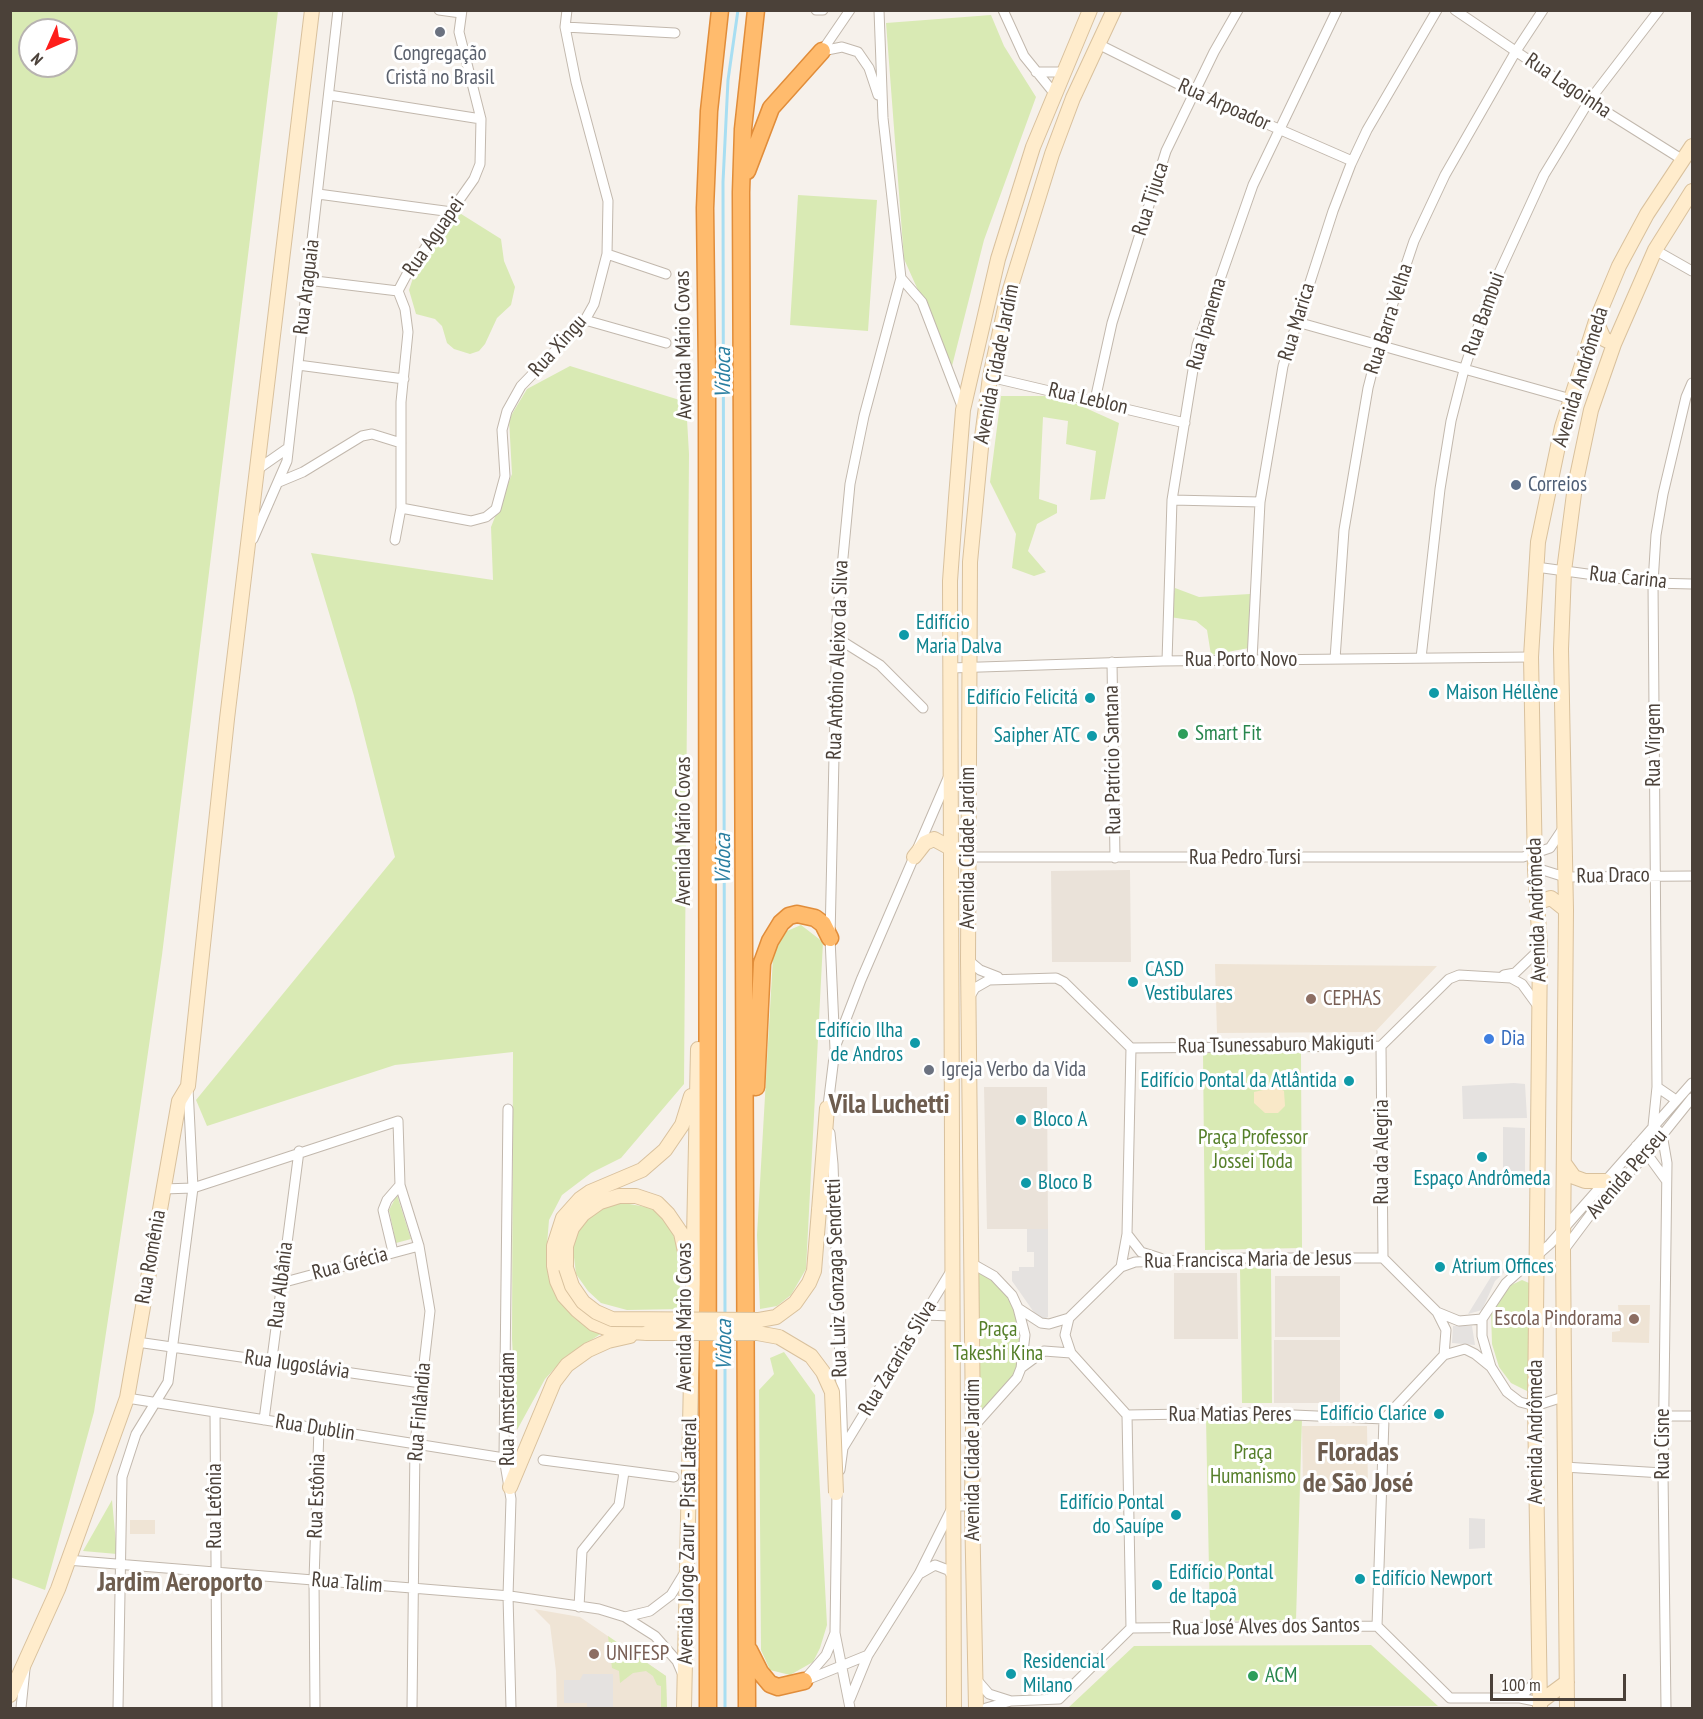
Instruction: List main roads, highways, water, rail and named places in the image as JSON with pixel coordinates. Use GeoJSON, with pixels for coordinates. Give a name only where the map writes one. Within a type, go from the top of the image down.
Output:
{"type":"FeatureCollection","features":[{"type":"Feature","properties":{"kind":"highway","name":"Avenida Mário Covas"},"geometry":{"type":"LineString","coordinates":[[708,1708],[705,208],[709,111],[720,10]]}},
{"type":"Feature","properties":{"kind":"highway"},"geometry":{"type":"LineString","coordinates":[[747,1708],[741,192],[743,129],[756,10]]}},
{"type":"Feature","properties":{"kind":"highway"},"geometry":{"type":"LineString","coordinates":[[741,192],[771,108],[822,51]]}},
{"type":"Feature","properties":{"kind":"highway"},"geometry":{"type":"LineString","coordinates":[[746,1180],[754,1128],[761,974],[765,951],[776,930],[789,916],[805,915],[815,918],[823,924],[830,938]]}},
{"type":"Feature","properties":{"kind":"highway"},"geometry":{"type":"LineString","coordinates":[[698,1049],[706,960]]}},
{"type":"Feature","properties":{"kind":"highway"},"geometry":{"type":"LineString","coordinates":[[747,1647],[760,1672],[770,1684],[778,1687],[804,1680]]}},
{"type":"Feature","properties":{"kind":"main road","name":"Rua Romênia"},"geometry":{"type":"LineString","coordinates":[[10,1695],[58,1589],[127,1398],[179,1101],[188,1086],[247,555],[312,10]]}},
{"type":"Feature","properties":{"kind":"main road","name":"Avenida Cidade Jardim"},"geometry":{"type":"LineString","coordinates":[[954,1708],[950,848],[953,768],[950,580],[963,410],[998,259],[1030,158],[1054,93],[1090,10]]}},
{"type":"Feature","properties":{"kind":"main road","name":"Avenida Cidade Jardim"},"geometry":{"type":"LineString","coordinates":[[976,1708],[972,1506],[967,857],[971,668],[970,562],[990,377],[1017,261],[1056,143],[1114,10]]}},
{"type":"Feature","properties":{"kind":"main road","name":"Avenida Andrômeda"},"geometry":{"type":"LineString","coordinates":[[1540,1705],[1535,1406],[1540,948],[1535,869],[1529,855],[1531,657],[1538,542],[1562,427],[1596,321],[1625,255],[1647,214],[1692,146]]}},
{"type":"Feature","properties":{"kind":"main road","name":"Avenida Andrômeda"},"geometry":{"type":"LineString","coordinates":[[1568,1708],[1563,1397],[1566,825],[1561,649],[1564,571],[1575,486],[1588,421],[1614,344],[1655,250],[1692,191]]}},
{"type":"Feature","properties":{"kind":"main road"},"geometry":{"type":"LineString","coordinates":[[1596,321],[1604,339],[1614,344]]}},
{"type":"Feature","properties":{"kind":"main road"},"geometry":{"type":"LineString","coordinates":[[914,857],[926,843],[934,839],[967,857]]}},
{"type":"Feature","properties":{"kind":"main road"},"geometry":{"type":"LineString","coordinates":[[1538,902],[1551,898],[1566,910]]}},
{"type":"Feature","properties":{"kind":"main road"},"geometry":{"type":"LineString","coordinates":[[698,1049],[688,1108],[676,1136],[665,1150],[642,1170],[590,1192],[563,1218],[554,1246],[554,1266],[558,1281],[564,1296],[577,1310],[594,1324],[614,1331],[757,1333],[779,1337],[811,1356],[823,1372],[832,1392],[836,1493]]}},
{"type":"Feature","properties":{"kind":"main road","name":"Avenida Jorge Zarur - Pista Lateral"},"geometry":{"type":"LineString","coordinates":[[684,1708],[698,1049]]}},
{"type":"Feature","properties":{"kind":"main road"},"geometry":{"type":"LineString","coordinates":[[693,1299],[681,1233],[669,1214],[657,1203],[636,1196],[619,1197],[600,1202],[583,1214],[572,1228],[566,1246],[566,1268],[572,1286],[583,1302],[596,1312],[612,1318],[747,1320],[776,1317],[795,1303],[809,1283],[813,1271],[826,1108]]}},
{"type":"Feature","properties":{"kind":"main road"},"geometry":{"type":"LineString","coordinates":[[1564,1163],[1574,1177],[1586,1181],[1605,1182]]}},
{"type":"Feature","properties":{"kind":"main road"},"geometry":{"type":"LineString","coordinates":[[510,1487],[554,1382],[567,1365],[588,1350],[608,1341],[647,1333]]}},
{"type":"Feature","properties":{"kind":"main road"},"geometry":{"type":"LineString","coordinates":[[1540,1705],[1567,1682]]}},
{"type":"Feature","properties":{"kind":"waterway","name":"Vidoca"},"geometry":{"type":"LineString","coordinates":[[725,1316],[723,182],[728,80],[738,10]]}},
{"type":"Feature","properties":{"kind":"waterway","name":"Vidoca"},"geometry":{"type":"LineString","coordinates":[[725,1338],[725,1708]]}},
{"type":"Feature","properties":{"kind":"place","name":"Congregação Cristã no Brasil"},"geometry":{"type":"Point","coordinates":[440,32]}},
{"type":"Feature","properties":{"kind":"place","name":"Correios"},"geometry":{"type":"Point","coordinates":[1516,485]}},
{"type":"Feature","properties":{"kind":"place","name":"Edifício Maria Dalva"},"geometry":{"type":"Point","coordinates":[904,635]}},
{"type":"Feature","properties":{"kind":"place","name":"Maison Héllène"},"geometry":{"type":"Point","coordinates":[1434,693]}},
{"type":"Feature","properties":{"kind":"place","name":"Edifício Felicitá"},"geometry":{"type":"Point","coordinates":[1090,698]}},
{"type":"Feature","properties":{"kind":"place","name":"Smart Fit"},"geometry":{"type":"Point","coordinates":[1183,734]}},
{"type":"Feature","properties":{"kind":"place","name":"Saipher ATC"},"geometry":{"type":"Point","coordinates":[1092,736]}},
{"type":"Feature","properties":{"kind":"place","name":"CASD Vestibulares"},"geometry":{"type":"Point","coordinates":[1133,982]}},
{"type":"Feature","properties":{"kind":"place","name":"CEPHAS"},"geometry":{"type":"Point","coordinates":[1311,999]}},
{"type":"Feature","properties":{"kind":"place","name":"Dia"},"geometry":{"type":"Point","coordinates":[1489,1039]}},
{"type":"Feature","properties":{"kind":"place","name":"Edifício Ilha de Andros"},"geometry":{"type":"Point","coordinates":[915,1043]}},
{"type":"Feature","properties":{"kind":"place","name":"Igreja Verbo da Vida"},"geometry":{"type":"Point","coordinates":[929,1070]}},
{"type":"Feature","properties":{"kind":"place","name":"Edifício Pontal da Atlântida"},"geometry":{"type":"Point","coordinates":[1349,1081]}},
{"type":"Feature","properties":{"kind":"place","name":"Bloco A"},"geometry":{"type":"Point","coordinates":[1021,1120]}},
{"type":"Feature","properties":{"kind":"place","name":"Espaço Andrômeda"},"geometry":{"type":"Point","coordinates":[1482,1157]}},
{"type":"Feature","properties":{"kind":"place","name":"Bloco B"},"geometry":{"type":"Point","coordinates":[1026,1183]}},
{"type":"Feature","properties":{"kind":"place","name":"Atrium Offices"},"geometry":{"type":"Point","coordinates":[1440,1267]}},
{"type":"Feature","properties":{"kind":"place","name":"Escola Pindorama"},"geometry":{"type":"Point","coordinates":[1634,1319]}},
{"type":"Feature","properties":{"kind":"place","name":"Edifício Clarice"},"geometry":{"type":"Point","coordinates":[1439,1414]}},
{"type":"Feature","properties":{"kind":"place","name":"Edifício Pontal do Sauípe"},"geometry":{"type":"Point","coordinates":[1176,1515]}},
{"type":"Feature","properties":{"kind":"place","name":"Edifício Newport"},"geometry":{"type":"Point","coordinates":[1360,1579]}},
{"type":"Feature","properties":{"kind":"place","name":"Edifício Pontal de Itapoã"},"geometry":{"type":"Point","coordinates":[1157,1585]}},
{"type":"Feature","properties":{"kind":"place","name":"UNIFESP"},"geometry":{"type":"Point","coordinates":[594,1654]}},
{"type":"Feature","properties":{"kind":"place","name":"Residencial Milano"},"geometry":{"type":"Point","coordinates":[1011,1674]}},
{"type":"Feature","properties":{"kind":"place","name":"ACM"},"geometry":{"type":"Point","coordinates":[1253,1676]}},
{"type":"Feature","properties":{"kind":"district","name":"Vila Luchetti"},"geometry":{"type":"Point","coordinates":[889,1105]}},
{"type":"Feature","properties":{"kind":"district","name":"Floradas de São José"},"geometry":{"type":"Point","coordinates":[1358,1468]}},
{"type":"Feature","properties":{"kind":"district","name":"Jardim Aeroporto"},"geometry":{"type":"Point","coordinates":[180,1583]}},
{"type":"Feature","properties":{"kind":"park label","name":"Praça Professor Jossei Toda"},"geometry":{"type":"Point","coordinates":[1253,1150]}},
{"type":"Feature","properties":{"kind":"park label","name":"Praça Takeshi Kina"},"geometry":{"type":"Point","coordinates":[998,1342]}},
{"type":"Feature","properties":{"kind":"park label","name":"Praça Humanismo"},"geometry":{"type":"Point","coordinates":[1253,1465]}}]}
